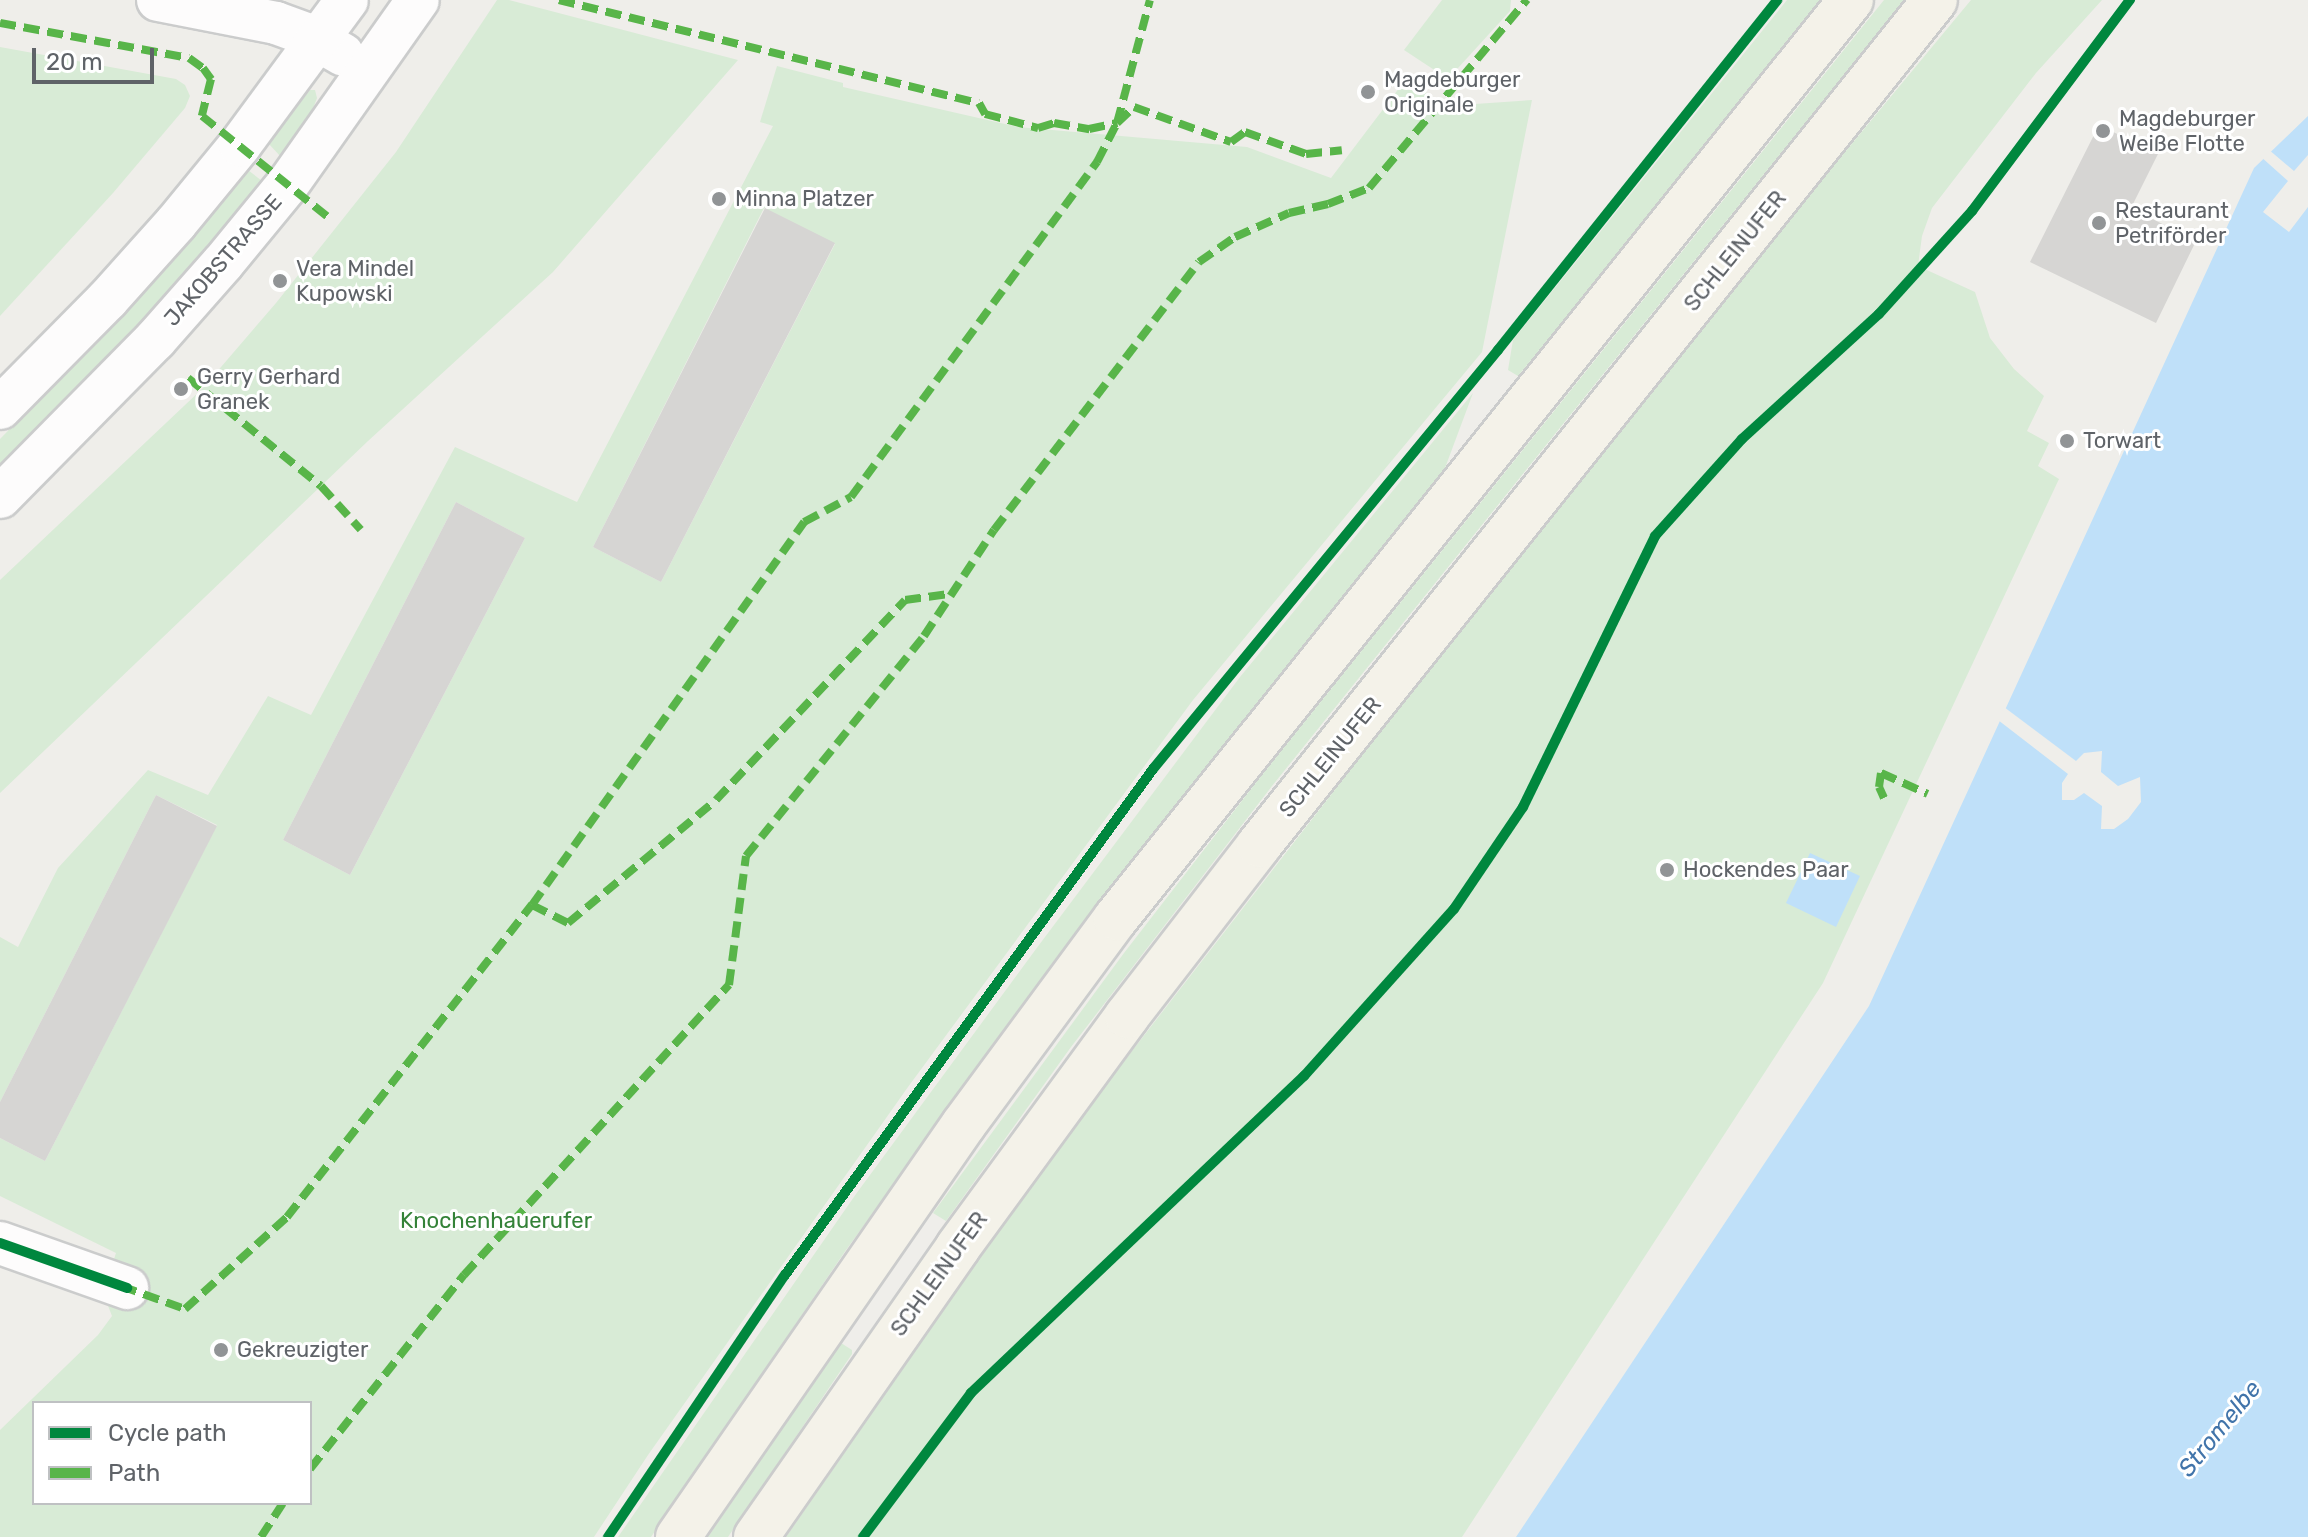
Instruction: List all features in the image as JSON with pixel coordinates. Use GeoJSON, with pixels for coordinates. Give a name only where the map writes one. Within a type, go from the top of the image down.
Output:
{"type":"FeatureCollection","features":[{"type":"Feature","properties":{"kind":"main road"},"geometry":{"type":"LineString","coordinates":[[678,1537],[947,1149],[1116,918],[1851,0]]}},
{"type":"Feature","properties":{"kind":"main road","name":"SCHLEINUFER"},"geometry":{"type":"LineString","coordinates":[[756,1537],[958,1247],[1127,1016],[1259,845],[1935,0]]}},
{"type":"Feature","properties":{"kind":"street"},"geometry":{"type":"LineString","coordinates":[[158,0],[276,23],[319,41],[371,71]]}},
{"type":"Feature","properties":{"kind":"street"},"geometry":{"type":"LineString","coordinates":[[0,408],[98,309],[176,223],[319,41],[347,0]]}},
{"type":"Feature","properties":{"kind":"street","name":"JAKOBSTRASSE"},"geometry":{"type":"LineString","coordinates":[[0,497],[198,292],[288,184],[371,71],[418,0]]}},
{"type":"Feature","properties":{"kind":"street"},"geometry":{"type":"LineString","coordinates":[[0,1243],[127,1288]]}},
{"type":"Feature","properties":{"kind":"green space"},"geometry":{"type":"Polygon","coordinates":[[[497,0],[509,0],[738,60],[553,272],[368,441],[0,793],[0,580],[203,388],[276,303],[396,152],[497,0]]]}},
{"type":"Feature","properties":{"kind":"green space"},"geometry":{"type":"Polygon","coordinates":[[[1442,0],[1511,0],[1510,11],[1448,79],[1404,50],[1442,0]]]}},
{"type":"Feature","properties":{"kind":"green space"},"geometry":{"type":"Polygon","coordinates":[[[1787,0],[1824,0],[1518,376],[1508,370],[1513,340],[1787,0]]]}},
{"type":"Feature","properties":{"kind":"green space"},"geometry":{"type":"Polygon","coordinates":[[[1884,0],[1904,0],[1272,786],[1071,1047],[946,1221],[933,1213],[1124,953],[1258,780],[1884,0]]]}},
{"type":"Feature","properties":{"kind":"green space"},"geometry":{"type":"Polygon","coordinates":[[[1971,0],[2102,0],[2036,73],[1932,208],[1922,236],[1918,266],[1975,292],[1990,338],[2014,369],[2044,396],[2027,431],[2049,443],[2038,466],[2059,479],[1823,983],[1462,1537],[786,1537],[1005,1221],[1104,1087],[1365,751],[1753,263],[1971,0]]]}},
{"type":"Feature","properties":{"kind":"green space"},"geometry":{"type":"Polygon","coordinates":[[[0,47],[176,79],[185,85],[190,96],[185,108],[113,193],[0,316],[0,47]]]}},
{"type":"Feature","properties":{"kind":"green space","name":"Knochenhauerufer"},"geometry":{"type":"Polygon","coordinates":[[[777,66],[843,83],[843,87],[1018,127],[1247,147],[1331,178],[1406,79],[1446,106],[1532,100],[1482,352],[1193,700],[908,1087],[648,1455],[594,1537],[0,1537],[0,1430],[98,1335],[112,1316],[103,1293],[116,1253],[0,1196],[0,1138],[45,1161],[217,825],[156,795],[0,1102],[0,937],[18,947],[58,868],[148,770],[208,795],[268,696],[311,715],[455,447],[577,502],[773,126],[760,122],[777,66]],[[764,208],[593,547],[661,582],[835,244],[764,208]],[[456,502],[283,840],[350,875],[525,538],[456,502]]]}},
{"type":"Feature","properties":{"kind":"green space"},"geometry":{"type":"Polygon","coordinates":[[[310,90],[315,90],[317,98],[308,122],[281,157],[268,143],[310,90]]]}},
{"type":"Feature","properties":{"kind":"green space"},"geometry":{"type":"Polygon","coordinates":[[[248,170],[262,181],[189,270],[113,352],[0,464],[0,439],[143,293],[248,170]]]}},
{"type":"Feature","properties":{"kind":"green space"},"geometry":{"type":"Polygon","coordinates":[[[1473,393],[1445,468],[1044,978],[846,1250],[651,1537],[618,1537],[856,1194],[1036,949],[1240,677],[1473,393]]]}},
{"type":"Feature","properties":{"kind":"green space"},"geometry":{"type":"Polygon","coordinates":[[[841,1343],[852,1350],[852,1354],[728,1537],[708,1537],[841,1343]]]}},
{"type":"Feature","properties":{"kind":"water","name":"Stromelbe"},"geometry":{"type":"Polygon","coordinates":[[[2308,116],[2308,1537],[1516,1537],[1869,1006],[2254,168],[2308,116]]]}},
{"type":"Feature","properties":{"kind":"water"},"geometry":{"type":"Polygon","coordinates":[[[1810,853],[1860,876],[1836,927],[1786,903],[1810,853]]]}},
{"type":"Feature","properties":{"kind":"pier"},"geometry":{"type":"Polygon","coordinates":[[[2268,149],[2294,171],[2308,155],[2308,207],[2289,232],[2263,212],[2288,181],[2260,156],[2268,149]]]}},
{"type":"Feature","properties":{"kind":"pier"},"geometry":{"type":"Polygon","coordinates":[[[2004,707],[2076,761],[2084,753],[2102,751],[2101,772],[2118,786],[2140,777],[2141,802],[2128,819],[2114,829],[2101,829],[2102,806],[2084,793],[2074,800],[2062,800],[2062,783],[2068,774],[1998,720],[2004,707]]]}},
{"type":"Feature","properties":{"kind":"building","name":"Restaurant Petriförder"},"geometry":{"type":"Polygon","coordinates":[[[2099,125],[2158,154],[2131,208],[2196,241],[2156,323],[2030,262],[2099,125]]]}},
{"type":"Feature","properties":{"kind":"building"},"geometry":{"type":"Polygon","coordinates":[[[765,208],[835,243],[661,582],[593,547],[765,208]]]}},
{"type":"Feature","properties":{"kind":"building"},"geometry":{"type":"Polygon","coordinates":[[[456,502],[525,538],[350,875],[283,840],[456,502]]]}},
{"type":"Feature","properties":{"kind":"building"},"geometry":{"type":"Polygon","coordinates":[[[156,795],[217,826],[45,1161],[0,1138],[0,1102],[156,795]]]}},
{"type":"Feature","properties":{"kind":"marked path"},"geometry":{"type":"LineString","coordinates":[[559,0],[979,103],[985,114],[1038,128],[1054,123],[1089,129],[1117,123],[1134,107],[1231,142],[1245,132],[1306,154],[1342,150]]}},
{"type":"Feature","properties":{"kind":"marked path"},"geometry":{"type":"LineString","coordinates":[[121,1286],[185,1309],[287,1217],[532,905],[804,522],[851,497],[1097,162],[1117,123],[1150,0]]}},
{"type":"Feature","properties":{"kind":"marked path"},"geometry":{"type":"LineString","coordinates":[[312,1466],[464,1275],[729,985],[746,856],[924,636],[994,530],[1199,262],[1235,237],[1289,213],[1328,204],[1369,188],[1527,0]]}},
{"type":"Feature","properties":{"kind":"marked path"},"geometry":{"type":"LineString","coordinates":[[0,23],[189,58],[203,68],[211,79],[202,116],[327,216]]}},
{"type":"Feature","properties":{"kind":"marked path"},"geometry":{"type":"LineString","coordinates":[[188,378],[321,486],[361,530]]}},
{"type":"Feature","properties":{"kind":"marked path"},"geometry":{"type":"LineString","coordinates":[[532,905],[568,923],[716,800],[905,600],[949,594]]}},
{"type":"Feature","properties":{"kind":"marked path"},"geometry":{"type":"LineString","coordinates":[[1884,798],[1879,787],[1881,773],[1928,794]]}},
{"type":"Feature","properties":{"kind":"marked path"},"geometry":{"type":"LineString","coordinates":[[261,1537],[282,1505]]}},
{"type":"Feature","properties":{"kind":"cycle path"},"geometry":{"type":"LineString","coordinates":[[608,1537],[785,1275],[1153,769],[1498,350],[1777,0]]}},
{"type":"Feature","properties":{"kind":"cycle path"},"geometry":{"type":"LineString","coordinates":[[863,1537],[971,1393],[1304,1076],[1454,909],[1523,807],[1655,536],[1742,439],[1879,314],[1972,211],[2130,0]]}},
{"type":"Feature","properties":{"kind":"cycle path"},"geometry":{"type":"LineString","coordinates":[[0,1243],[127,1288]]}},
{"type":"Feature","properties":{"kind":"place","name":"Magdeburger Originale"},"geometry":{"type":"Point","coordinates":[1368,92]}},
{"type":"Feature","properties":{"kind":"place","name":"Magdeburger Weiße Flotte"},"geometry":{"type":"Point","coordinates":[2103,131]}},
{"type":"Feature","properties":{"kind":"place","name":"Minna Platzer"},"geometry":{"type":"Point","coordinates":[719,199]}},
{"type":"Feature","properties":{"kind":"place","name":"Restaurant Petriförder"},"geometry":{"type":"Point","coordinates":[2099,223]}},
{"type":"Feature","properties":{"kind":"place","name":"Vera Mindel Kupowski"},"geometry":{"type":"Point","coordinates":[280,281]}},
{"type":"Feature","properties":{"kind":"place","name":"Gerry Gerhard Granek"},"geometry":{"type":"Point","coordinates":[181,389]}},
{"type":"Feature","properties":{"kind":"place","name":"Torwart"},"geometry":{"type":"Point","coordinates":[2067,441]}},
{"type":"Feature","properties":{"kind":"place","name":"Hockendes Paar"},"geometry":{"type":"Point","coordinates":[1667,870]}},
{"type":"Feature","properties":{"kind":"place","name":"Gekreuzigter"},"geometry":{"type":"Point","coordinates":[221,1350]}}]}
